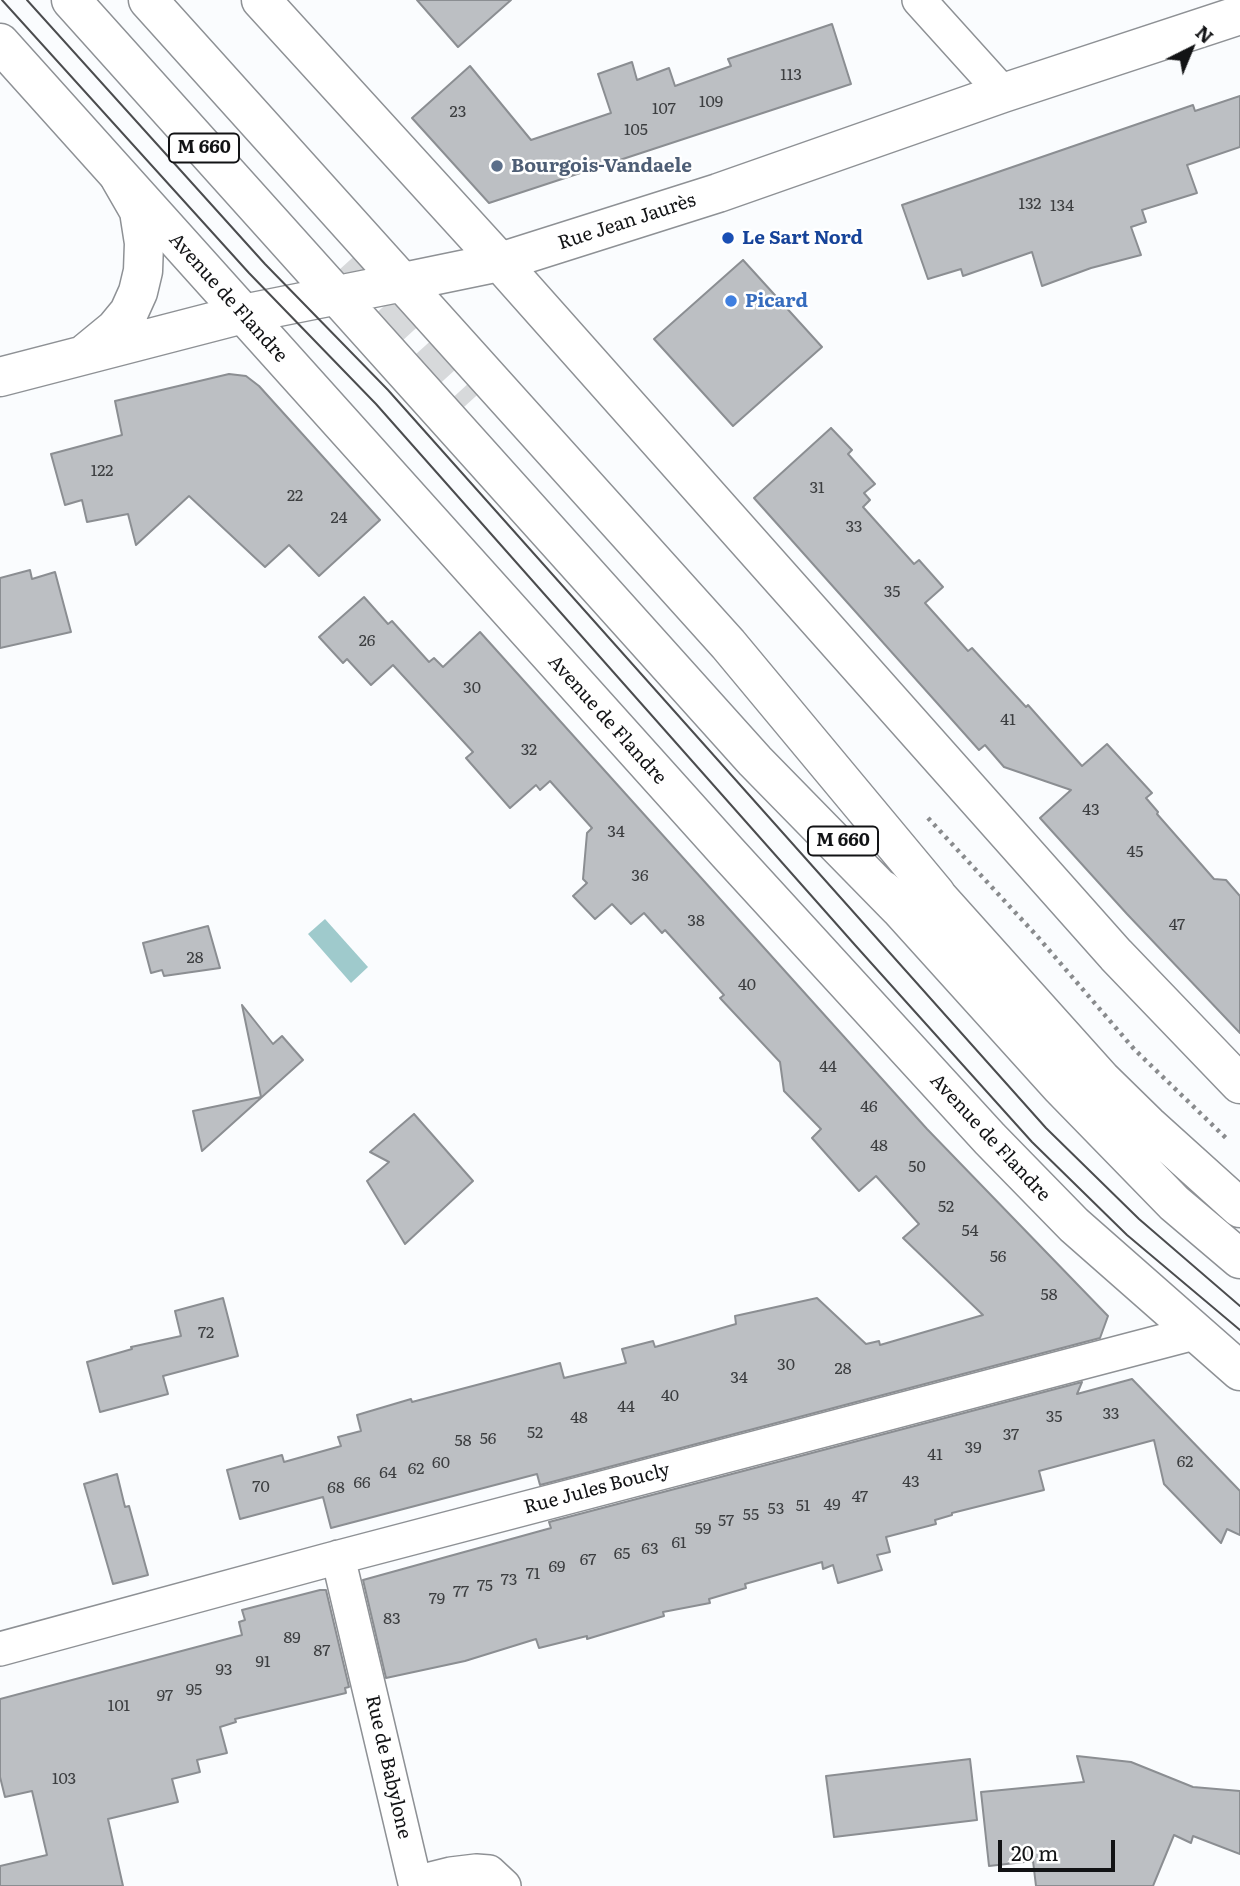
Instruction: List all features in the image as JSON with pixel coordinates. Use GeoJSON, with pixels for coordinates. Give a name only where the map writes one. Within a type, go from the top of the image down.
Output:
{"type":"FeatureCollection","features":[{"type":"Feature","properties":{"kind":"main road","name":"M 660"},"geometry":{"type":"LineString","coordinates":[[71,0],[755,761],[899,908]]}},
{"type":"Feature","properties":{"kind":"main road","name":"M 660"},"geometry":{"type":"LineString","coordinates":[[96,0],[262,169],[127,0]]}},
{"type":"Feature","properties":{"kind":"main road","name":"M 660"},"geometry":{"type":"LineString","coordinates":[[148,0],[728,644],[936,894],[1101,1079],[1240,1208]]}},
{"type":"Feature","properties":{"kind":"main road"},"geometry":{"type":"LineString","coordinates":[[261,0],[500,262],[1116,955],[1240,1084]]}},
{"type":"Feature","properties":{"kind":"main road","name":"Rue Jean Jaurès"},"geometry":{"type":"LineString","coordinates":[[0,377],[243,314],[500,262],[718,193],[1003,93],[1240,15]]}},
{"type":"Feature","properties":{"kind":"main road","name":"Avenue de Flandre"},"geometry":{"type":"LineString","coordinates":[[0,43],[737,864],[990,1139],[1074,1224],[1240,1371]]}},
{"type":"Feature","properties":{"kind":"main road"},"geometry":{"type":"LineString","coordinates":[[79,357],[101,342],[129,312],[143,271],[145,253],[139,211],[120,178]]}},
{"type":"Feature","properties":{"kind":"main road","name":"M 660"},"geometry":{"type":"LineString","coordinates":[[936,894],[797,751],[471,402],[899,908],[1061,1087],[1133,1162],[1174,1203],[1240,1259]]}},
{"type":"Feature","properties":{"kind":"street"},"geometry":{"type":"LineString","coordinates":[[919,0],[1003,93]]}},
{"type":"Feature","properties":{"kind":"street","name":"Rue Jules Boucly"},"geometry":{"type":"LineString","coordinates":[[0,1649],[338,1557],[1194,1333]]}},
{"type":"Feature","properties":{"kind":"street","name":"Rue de Babylone"},"geometry":{"type":"LineString","coordinates":[[338,1557],[415,1883],[476,1871],[489,1872],[504,1886]]}},
{"type":"Feature","properties":{"kind":"water"},"geometry":{"type":"Polygon","coordinates":[[[325,919],[368,967],[351,983],[308,934],[325,919]]]}},
{"type":"Feature","properties":{"kind":"building"},"geometry":{"type":"Polygon","coordinates":[[[417,0],[511,0],[458,47],[417,0]]]}},
{"type":"Feature","properties":{"kind":"building"},"geometry":{"type":"Polygon","coordinates":[[[832,24],[851,84],[489,203],[412,118],[470,66],[531,140],[611,113],[598,74],[632,62],[637,80],[669,68],[675,86],[731,66],[728,59],[832,24]]]}},
{"type":"Feature","properties":{"kind":"building"},"geometry":{"type":"Polygon","coordinates":[[[1240,96],[1240,147],[1187,165],[1197,193],[1142,210],[1146,222],[1131,227],[1141,255],[1091,268],[1042,286],[1032,252],[963,276],[961,269],[928,279],[902,205],[1193,105],[1195,111],[1240,96]]]}},
{"type":"Feature","properties":{"kind":"building"},"geometry":{"type":"Polygon","coordinates":[[[743,260],[822,347],[733,426],[654,339],[743,260]]]}},
{"type":"Feature","properties":{"kind":"building"},"geometry":{"type":"Polygon","coordinates":[[[229,374],[246,376],[259,386],[380,520],[319,576],[289,545],[265,567],[189,496],[136,545],[128,514],[87,522],[82,500],[65,505],[51,454],[122,435],[115,401],[229,374]]]}},
{"type":"Feature","properties":{"kind":"building"},"geometry":{"type":"Polygon","coordinates":[[[831,428],[852,450],[848,454],[875,484],[864,493],[870,500],[863,507],[914,564],[919,560],[943,587],[925,603],[968,651],[972,648],[1026,707],[1028,705],[1082,766],[1107,744],[1152,793],[1146,798],[1157,814],[1214,879],[1226,880],[1240,896],[1240,1033],[1040,818],[1071,790],[1004,767],[985,745],[979,750],[754,498],[831,428]]]}},
{"type":"Feature","properties":{"kind":"building"},"geometry":{"type":"Polygon","coordinates":[[[30,570],[32,579],[55,572],[71,632],[0,648],[0,578],[30,570]]]}},
{"type":"Feature","properties":{"kind":"building"},"geometry":{"type":"Polygon","coordinates":[[[364,597],[388,624],[392,621],[429,662],[434,658],[443,667],[480,632],[927,1129],[1108,1316],[1100,1338],[540,1485],[537,1474],[331,1528],[323,1497],[240,1519],[227,1470],[282,1455],[284,1462],[341,1446],[338,1437],[361,1431],[357,1415],[411,1399],[412,1402],[560,1363],[564,1378],[626,1363],[622,1349],[653,1341],[655,1347],[736,1324],[735,1316],[817,1298],[866,1344],[879,1341],[880,1345],[983,1315],[903,1238],[919,1224],[876,1176],[859,1191],[812,1138],[821,1129],[784,1091],[780,1062],[720,998],[724,995],[665,930],[662,933],[644,913],[631,924],[612,904],[595,919],[573,896],[587,883],[583,879],[587,833],[592,828],[550,781],[540,790],[536,785],[510,808],[466,758],[473,752],[393,665],[371,685],[347,659],[343,663],[319,637],[364,597]]]}},
{"type":"Feature","properties":{"kind":"building"},"geometry":{"type":"Polygon","coordinates":[[[208,926],[220,968],[164,976],[162,970],[151,973],[143,943],[208,926]]]}},
{"type":"Feature","properties":{"kind":"building"},"geometry":{"type":"Polygon","coordinates":[[[242,1005],[273,1044],[282,1036],[303,1060],[202,1151],[193,1111],[261,1097],[242,1005]]]}},
{"type":"Feature","properties":{"kind":"building"},"geometry":{"type":"Polygon","coordinates":[[[414,1114],[473,1181],[405,1244],[367,1181],[389,1162],[370,1152],[414,1114]]]}},
{"type":"Feature","properties":{"kind":"building"},"geometry":{"type":"Polygon","coordinates":[[[223,1298],[238,1356],[163,1376],[168,1394],[100,1412],[87,1362],[132,1349],[131,1347],[181,1336],[175,1311],[223,1298]]]}},
{"type":"Feature","properties":{"kind":"building"},"geometry":{"type":"Polygon","coordinates":[[[1132,1379],[1240,1491],[1240,1535],[1227,1529],[1221,1543],[1164,1484],[1154,1440],[1039,1471],[1044,1490],[952,1513],[935,1520],[936,1524],[886,1537],[890,1552],[877,1555],[882,1570],[838,1583],[833,1565],[823,1569],[822,1562],[745,1584],[746,1588],[709,1599],[710,1603],[663,1612],[664,1616],[587,1639],[587,1636],[539,1648],[536,1639],[465,1661],[386,1678],[363,1580],[551,1528],[549,1522],[1082,1382],[1077,1394],[1132,1379]]]}},
{"type":"Feature","properties":{"kind":"building"},"geometry":{"type":"Polygon","coordinates":[[[117,1474],[148,1575],[113,1584],[84,1484],[117,1474]]]}},
{"type":"Feature","properties":{"kind":"building"},"geometry":{"type":"Polygon","coordinates":[[[326,1590],[349,1687],[345,1688],[346,1693],[235,1719],[236,1722],[220,1727],[227,1753],[197,1760],[200,1772],[172,1779],[178,1802],[108,1819],[123,1886],[0,1886],[0,1866],[47,1855],[32,1791],[5,1797],[0,1777],[0,1699],[242,1635],[239,1622],[245,1620],[242,1610],[326,1590]]]}},
{"type":"Feature","properties":{"kind":"building"},"geometry":{"type":"Polygon","coordinates":[[[1077,1756],[1131,1762],[1193,1787],[1240,1791],[1240,1854],[1193,1836],[1191,1843],[1174,1835],[1153,1886],[1036,1886],[1033,1861],[989,1866],[981,1792],[1084,1782],[1077,1756]]]}},
{"type":"Feature","properties":{"kind":"building"},"geometry":{"type":"Polygon","coordinates":[[[970,1759],[977,1820],[834,1837],[826,1776],[970,1759]]]}},
{"type":"Feature","properties":{"kind":"tunnel"},"geometry":{"type":"LineString","coordinates":[[339,270],[464,407]]}},
{"type":"Feature","properties":{"kind":"tram line"},"geometry":{"type":"LineString","coordinates":[[2,0],[249,273],[376,404],[1032,1142],[1127,1235],[1240,1330]]}},
{"type":"Feature","properties":{"kind":"tram line"},"geometry":{"type":"LineString","coordinates":[[27,0],[265,264],[388,390],[1046,1128],[1139,1219],[1240,1306]]}},
{"type":"Feature","properties":{"kind":"place","name":"Bourgois-Vandaele"},"geometry":{"type":"Point","coordinates":[497,166]}},
{"type":"Feature","properties":{"kind":"place","name":"Le Sart Nord"},"geometry":{"type":"Point","coordinates":[728,238]}},
{"type":"Feature","properties":{"kind":"place","name":"Picard"},"geometry":{"type":"Point","coordinates":[731,301]}}]}
